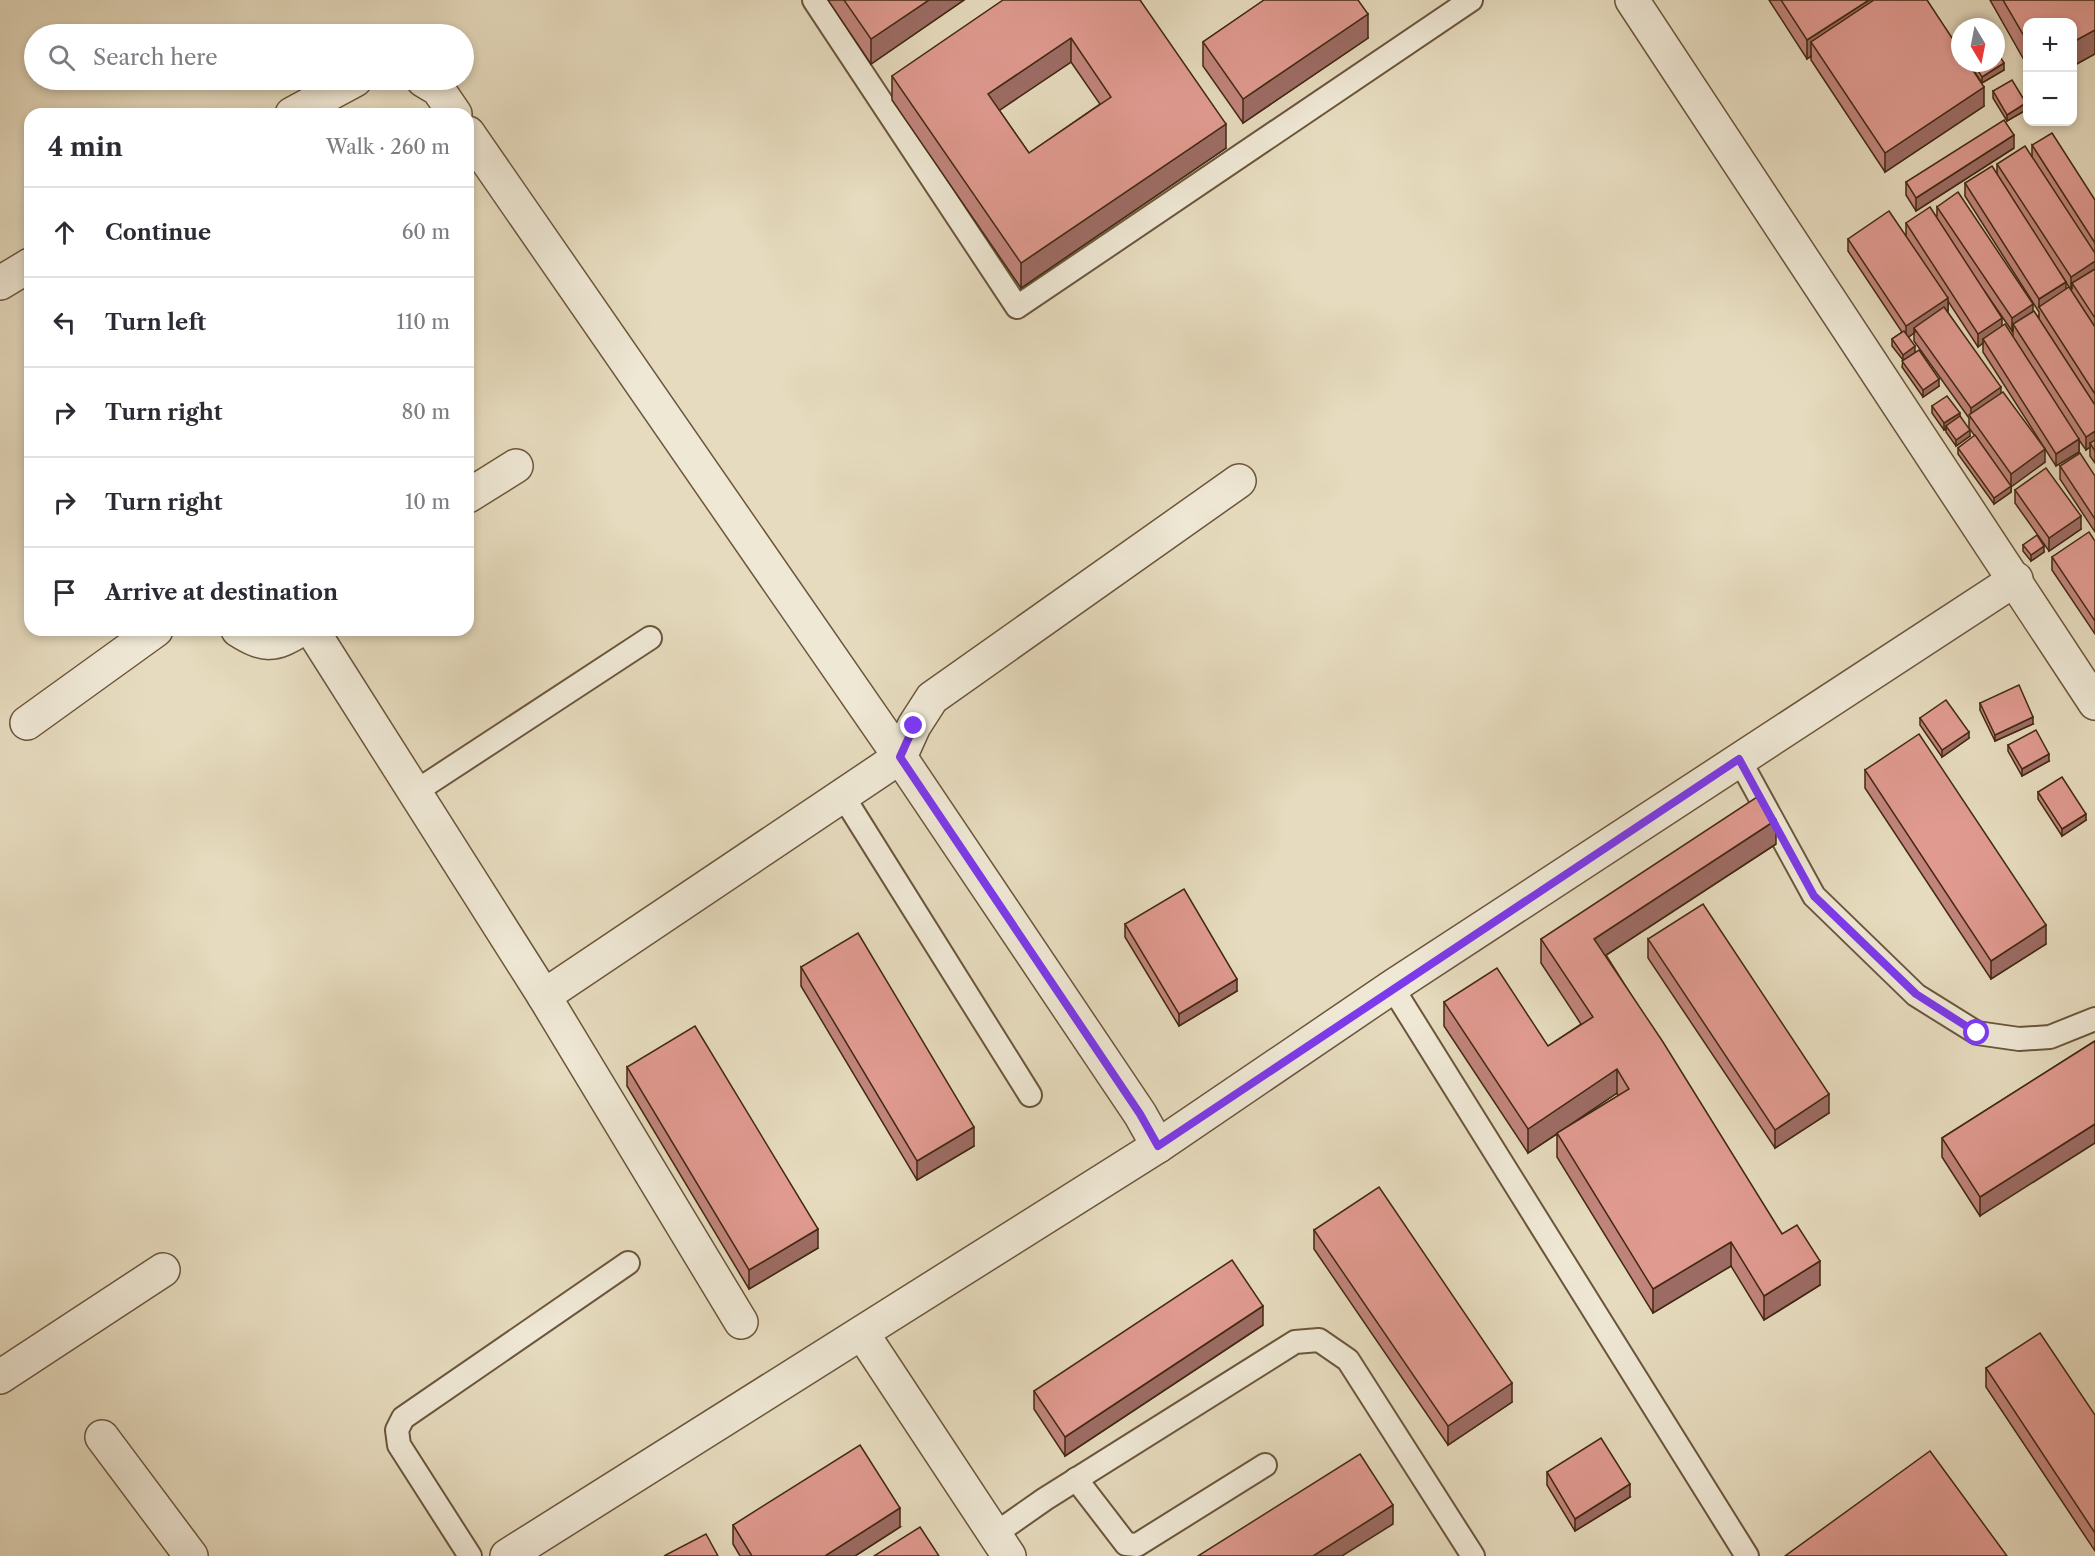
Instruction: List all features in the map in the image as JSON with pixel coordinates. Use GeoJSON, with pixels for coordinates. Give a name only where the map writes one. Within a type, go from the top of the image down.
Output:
{"type":"FeatureCollection","features":[{"type":"Feature","properties":{"kind":"street"},"geometry":{"type":"LineString","coordinates":[[1632,0],[2016,579],[2095,703]]}},
{"type":"Feature","properties":{"kind":"street"},"geometry":{"type":"LineString","coordinates":[[303,108],[336,90]]}},
{"type":"Feature","properties":{"kind":"street"},"geometry":{"type":"LineString","coordinates":[[439,90],[451,108]]}},
{"type":"Feature","properties":{"kind":"street"},"geometry":{"type":"LineString","coordinates":[[474,142],[900,757],[1133,1104],[1158,1146]]}},
{"type":"Feature","properties":{"kind":"street"},"geometry":{"type":"LineString","coordinates":[[0,283],[24,269]]}},
{"type":"Feature","properties":{"kind":"street"},"geometry":{"type":"LineString","coordinates":[[474,492],[516,466]]}},
{"type":"Feature","properties":{"kind":"street"},"geometry":{"type":"LineString","coordinates":[[544,996],[900,757],[932,698],[1239,481]]}},
{"type":"Feature","properties":{"kind":"street"},"geometry":{"type":"LineString","coordinates":[[507,1556],[1158,1146],[1392,987],[2016,579]]}},
{"type":"Feature","properties":{"kind":"street"},"geometry":{"type":"LineString","coordinates":[[27,723],[148,636]]}},
{"type":"Feature","properties":{"kind":"street"},"geometry":{"type":"LineString","coordinates":[[247,636],[253,640],[270,644],[290,636]]}},
{"type":"Feature","properties":{"kind":"street"},"geometry":{"type":"LineString","coordinates":[[316,636],[544,996],[741,1322]]}},
{"type":"Feature","properties":{"kind":"street"},"geometry":{"type":"LineString","coordinates":[[0,1377],[163,1270]]}},
{"type":"Feature","properties":{"kind":"street"},"geometry":{"type":"LineString","coordinates":[[862,1333],[1002,1545]]}},
{"type":"Feature","properties":{"kind":"street"},"geometry":{"type":"LineString","coordinates":[[102,1437],[191,1556]]}},
{"type":"Feature","properties":{"kind":"lane"},"geometry":{"type":"LineString","coordinates":[[814,0],[1017,308],[1471,0]]}},
{"type":"Feature","properties":{"kind":"lane"},"geometry":{"type":"LineString","coordinates":[[415,792],[650,638]]}},
{"type":"Feature","properties":{"kind":"lane"},"geometry":{"type":"LineString","coordinates":[[1739,759],[1814,896],[1916,994],[1977,1033],[2019,1040],[2050,1037],[2095,1019]]}},
{"type":"Feature","properties":{"kind":"lane"},"geometry":{"type":"LineString","coordinates":[[843,796],[1030,1095]]}},
{"type":"Feature","properties":{"kind":"lane"},"geometry":{"type":"LineString","coordinates":[[1392,987],[1748,1556]]}},
{"type":"Feature","properties":{"kind":"lane"},"geometry":{"type":"LineString","coordinates":[[470,1556],[399,1444],[397,1430],[403,1418],[628,1263]]}},
{"type":"Feature","properties":{"kind":"lane"},"geometry":{"type":"LineString","coordinates":[[1002,1545],[1076,1479],[1295,1342],[1319,1340],[1348,1360],[1473,1556]]}},
{"type":"Feature","properties":{"kind":"lane"},"geometry":{"type":"LineString","coordinates":[[1076,1479],[1126,1544],[1137,1545],[1265,1465]]}},
{"type":"Feature","properties":{"kind":"building"},"geometry":{"type":"Polygon","coordinates":[[[844,0],[929,0],[871,39],[844,0]]]}},
{"type":"Feature","properties":{"kind":"building"},"geometry":{"type":"Polygon","coordinates":[[[1003,0],[1140,0],[1226,124],[1021,263],[892,76],[1003,0]],[[1071,38],[988,94],[1029,153],[1111,97],[1071,38]]]}},
{"type":"Feature","properties":{"kind":"building"},"geometry":{"type":"Polygon","coordinates":[[[1264,0],[1358,0],[1368,14],[1243,99],[1203,42],[1264,0]]]}},
{"type":"Feature","properties":{"kind":"building"},"geometry":{"type":"Polygon","coordinates":[[[1781,0],[1869,0],[1807,40],[1781,0]]]}},
{"type":"Feature","properties":{"kind":"building"},"geometry":{"type":"Polygon","coordinates":[[[1874,0],[1927,0],[1951,36],[1951,72],[1974,72],[1984,87],[1885,153],[1811,42],[1874,0]]]}},
{"type":"Feature","properties":{"kind":"building"},"geometry":{"type":"Polygon","coordinates":[[[2003,0],[2095,0],[2095,30],[2077,40],[2077,18],[2023,18],[2023,34],[2003,0]]]}},
{"type":"Feature","properties":{"kind":"building"},"geometry":{"type":"Polygon","coordinates":[[[1979,72],[1990,72],[1982,77],[1979,72]]]}},
{"type":"Feature","properties":{"kind":"building"},"geometry":{"type":"Polygon","coordinates":[[[2012,80],[2023,98],[2023,105],[2007,115],[1993,91],[2012,80]]]}},
{"type":"Feature","properties":{"kind":"building"},"geometry":{"type":"Polygon","coordinates":[[[2004,120],[2014,135],[1916,198],[1906,182],[2004,120]]]}},
{"type":"Feature","properties":{"kind":"building"},"geometry":{"type":"Polygon","coordinates":[[[2052,133],[2095,200],[2095,243],[2032,145],[2052,133]]]}},
{"type":"Feature","properties":{"kind":"building"},"geometry":{"type":"Polygon","coordinates":[[[2025,146],[2095,253],[2095,261],[2071,277],[1997,164],[2025,146]]]}},
{"type":"Feature","properties":{"kind":"building"},"geometry":{"type":"Polygon","coordinates":[[[1992,166],[2066,282],[2039,299],[1965,183],[1992,166]]]}},
{"type":"Feature","properties":{"kind":"building"},"geometry":{"type":"Polygon","coordinates":[[[1958,192],[2033,304],[2012,318],[1937,207],[1958,192]]]}},
{"type":"Feature","properties":{"kind":"building"},"geometry":{"type":"Polygon","coordinates":[[[1930,207],[2002,318],[1978,334],[1906,223],[1930,207]]]}},
{"type":"Feature","properties":{"kind":"building"},"geometry":{"type":"Polygon","coordinates":[[[1889,211],[1948,298],[1906,326],[1848,239],[1889,211]]]}},
{"type":"Feature","properties":{"kind":"building"},"geometry":{"type":"Polygon","coordinates":[[[2095,269],[2095,318],[2072,283],[2095,269]]]}},
{"type":"Feature","properties":{"kind":"building"},"geometry":{"type":"Polygon","coordinates":[[[2069,287],[2095,327],[2095,394],[2039,307],[2069,287]]]}},
{"type":"Feature","properties":{"kind":"building"},"geometry":{"type":"Polygon","coordinates":[[[1944,307],[2001,387],[1971,408],[1914,328],[1944,307]]]}},
{"type":"Feature","properties":{"kind":"building"},"geometry":{"type":"Polygon","coordinates":[[[2034,311],[2095,405],[2095,431],[2086,437],[2013,324],[2034,311]]]}},
{"type":"Feature","properties":{"kind":"building"},"geometry":{"type":"Polygon","coordinates":[[[2005,324],[2079,439],[2056,454],[1983,339],[2005,324]]]}},
{"type":"Feature","properties":{"kind":"building"},"geometry":{"type":"Polygon","coordinates":[[[1904,331],[1915,346],[1903,355],[1892,339],[1904,331]]]}},
{"type":"Feature","properties":{"kind":"building"},"geometry":{"type":"Polygon","coordinates":[[[1919,350],[1939,379],[1923,390],[1902,361],[1919,350]]]}},
{"type":"Feature","properties":{"kind":"building"},"geometry":{"type":"Polygon","coordinates":[[[2003,392],[2045,449],[2011,474],[1969,415],[2003,392]]]}},
{"type":"Feature","properties":{"kind":"building"},"geometry":{"type":"Polygon","coordinates":[[[1947,396],[1960,413],[1944,423],[1932,406],[1947,396]]]}},
{"type":"Feature","properties":{"kind":"building"},"geometry":{"type":"Polygon","coordinates":[[[1960,416],[1970,430],[1956,440],[1946,426],[1960,416]]]}},
{"type":"Feature","properties":{"kind":"building"},"geometry":{"type":"Polygon","coordinates":[[[1975,435],[2011,486],[1994,498],[1958,448],[1975,435]]]}},
{"type":"Feature","properties":{"kind":"building"},"geometry":{"type":"Polygon","coordinates":[[[2095,440],[2095,451],[2090,443],[2095,440]]]}},
{"type":"Feature","properties":{"kind":"building"},"geometry":{"type":"Polygon","coordinates":[[[2080,453],[2095,476],[2095,519],[2060,466],[2080,453]]]}},
{"type":"Feature","properties":{"kind":"building"},"geometry":{"type":"Polygon","coordinates":[[[2046,468],[2081,516],[2049,538],[2015,490],[2046,468]]]}},
{"type":"Feature","properties":{"kind":"building"},"geometry":{"type":"Polygon","coordinates":[[[2089,532],[2095,541],[2095,621],[2052,557],[2089,532]]]}},
{"type":"Feature","properties":{"kind":"building"},"geometry":{"type":"Polygon","coordinates":[[[2037,535],[2044,546],[2031,555],[2023,545],[2037,535]]]}},
{"type":"Feature","properties":{"kind":"building"},"geometry":{"type":"Polygon","coordinates":[[[2019,685],[2033,717],[1995,735],[1980,703],[2019,685]]]}},
{"type":"Feature","properties":{"kind":"building"},"geometry":{"type":"Polygon","coordinates":[[[1946,700],[1969,732],[1942,750],[1920,718],[1946,700]]]}},
{"type":"Feature","properties":{"kind":"building"},"geometry":{"type":"Polygon","coordinates":[[[2036,730],[2049,754],[2022,769],[2008,745],[2036,730]]]}},
{"type":"Feature","properties":{"kind":"building"},"geometry":{"type":"Polygon","coordinates":[[[1919,734],[2046,925],[1991,961],[1865,770],[1919,734]]]}},
{"type":"Feature","properties":{"kind":"building"},"geometry":{"type":"Polygon","coordinates":[[[2062,777],[2086,814],[2062,829],[2038,792],[2062,777]]]}},
{"type":"Feature","properties":{"kind":"building"},"geometry":{"type":"Polygon","coordinates":[[[1760,795],[1776,820],[1594,939],[1663,1042],[1782,1234],[1797,1225],[1820,1261],[1764,1296],[1731,1242],[1653,1289],[1557,1133],[1629,1089],[1617,1069],[1528,1129],[1444,1002],[1497,968],[1548,1046],[1593,1017],[1541,939],[1760,795]]]}},
{"type":"Feature","properties":{"kind":"building"},"geometry":{"type":"Polygon","coordinates":[[[1184,889],[1237,979],[1179,1014],[1125,924],[1184,889]]]}},
{"type":"Feature","properties":{"kind":"building"},"geometry":{"type":"Polygon","coordinates":[[[1703,904],[1829,1094],[1775,1130],[1648,939],[1703,904]]]}},
{"type":"Feature","properties":{"kind":"building"},"geometry":{"type":"Polygon","coordinates":[[[858,933],[974,1127],[917,1161],[801,967],[858,933]]]}},
{"type":"Feature","properties":{"kind":"building"},"geometry":{"type":"Polygon","coordinates":[[[695,1026],[818,1229],[749,1270],[627,1067],[695,1026]]]}},
{"type":"Feature","properties":{"kind":"building"},"geometry":{"type":"Polygon","coordinates":[[[2095,1041],[2095,1124],[1980,1197],[1942,1138],[2095,1041]]]}},
{"type":"Feature","properties":{"kind":"building"},"geometry":{"type":"Polygon","coordinates":[[[1379,1187],[1512,1383],[1448,1426],[1314,1230],[1379,1187]]]}},
{"type":"Feature","properties":{"kind":"building"},"geometry":{"type":"Polygon","coordinates":[[[1232,1260],[1263,1306],[1065,1437],[1034,1391],[1232,1260]]]}},
{"type":"Feature","properties":{"kind":"building"},"geometry":{"type":"Polygon","coordinates":[[[2040,1333],[2095,1415],[2095,1533],[1986,1368],[2040,1333]]]}},
{"type":"Feature","properties":{"kind":"building"},"geometry":{"type":"Polygon","coordinates":[[[1601,1438],[1630,1484],[1575,1519],[1547,1472],[1601,1438]]]}},
{"type":"Feature","properties":{"kind":"building"},"geometry":{"type":"Polygon","coordinates":[[[860,1445],[900,1508],[825,1556],[752,1556],[733,1525],[860,1445]]]}},
{"type":"Feature","properties":{"kind":"building"},"geometry":{"type":"Polygon","coordinates":[[[1930,1451],[2007,1556],[1785,1556],[1930,1451]]]}},
{"type":"Feature","properties":{"kind":"building"},"geometry":{"type":"Polygon","coordinates":[[[1360,1454],[1393,1505],[1313,1556],[1198,1556],[1360,1454]]]}},
{"type":"Feature","properties":{"kind":"building"},"geometry":{"type":"Polygon","coordinates":[[[920,1527],[939,1556],[874,1556],[920,1527]]]}},
{"type":"Feature","properties":{"kind":"building"},"geometry":{"type":"Polygon","coordinates":[[[706,1534],[718,1556],[664,1556],[706,1534]]]}},
{"type":"Feature","properties":{"kind":"route"},"geometry":{"type":"LineString","coordinates":[[914,726],[900,757],[1140,1114],[1158,1146],[1392,987],[1739,759],[1814,896],[1916,994],[1977,1033]]}}]}
